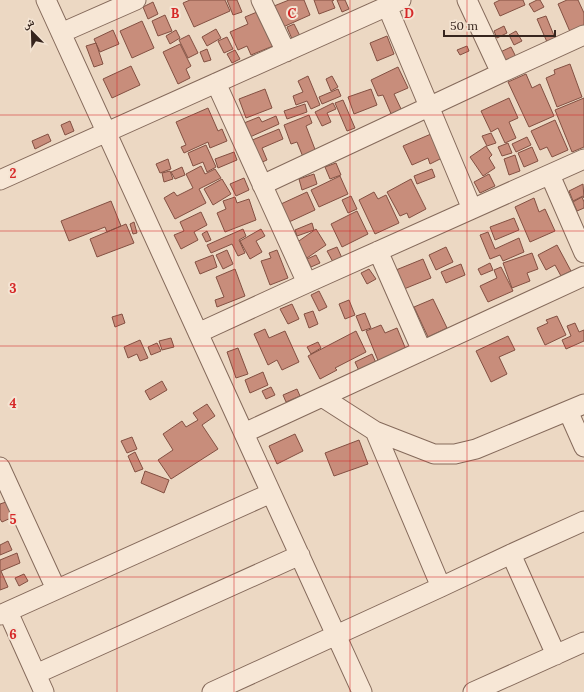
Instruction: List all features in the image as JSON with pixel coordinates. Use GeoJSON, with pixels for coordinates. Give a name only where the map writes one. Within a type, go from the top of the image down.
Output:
{"type":"FeatureCollection","features":[{"type":"Feature","properties":{"kind":"street"},"geometry":{"type":"LineString","coordinates":[[46,0],[362,692]]}},
{"type":"Feature","properties":{"kind":"street"},"geometry":{"type":"LineString","coordinates":[[61,33],[136,0]]}},
{"type":"Feature","properties":{"kind":"street"},"geometry":{"type":"LineString","coordinates":[[261,0],[286,52]]}},
{"type":"Feature","properties":{"kind":"street"},"geometry":{"type":"LineString","coordinates":[[468,0],[501,73]]}},
{"type":"Feature","properties":{"kind":"street"},"geometry":{"type":"LineString","coordinates":[[0,180],[394,3],[429,106],[472,209]]}},
{"type":"Feature","properties":{"kind":"street"},"geometry":{"type":"LineString","coordinates":[[262,185],[584,35]]}},
{"type":"Feature","properties":{"kind":"street"},"geometry":{"type":"LineString","coordinates":[[216,83],[307,283]]}},
{"type":"Feature","properties":{"kind":"street"},"geometry":{"type":"LineString","coordinates":[[198,333],[584,159]]}},
{"type":"Feature","properties":{"kind":"street"},"geometry":{"type":"LineString","coordinates":[[550,175],[584,254]]}},
{"type":"Feature","properties":{"kind":"street"},"geometry":{"type":"LineString","coordinates":[[378,251],[422,351]]}},
{"type":"Feature","properties":{"kind":"street"},"geometry":{"type":"LineString","coordinates":[[244,433],[584,276]]}},
{"type":"Feature","properties":{"kind":"street"},"geometry":{"type":"LineString","coordinates":[[322,397],[375,432],[434,454],[456,454],[476,449],[576,408],[584,447]]}},
{"type":"Feature","properties":{"kind":"street"},"geometry":{"type":"LineString","coordinates":[[375,432],[441,587]]}},
{"type":"Feature","properties":{"kind":"street"},"geometry":{"type":"LineString","coordinates":[[1,473],[56,589]]}},
{"type":"Feature","properties":{"kind":"street"},"geometry":{"type":"LineString","coordinates":[[44,692],[4,614],[56,589],[271,493]]}},
{"type":"Feature","properties":{"kind":"street"},"geometry":{"type":"LineString","coordinates":[[212,692],[584,521]]}},
{"type":"Feature","properties":{"kind":"street"},"geometry":{"type":"LineString","coordinates":[[511,554],[556,655]]}},
{"type":"Feature","properties":{"kind":"street"},"geometry":{"type":"LineString","coordinates":[[36,674],[300,555]]}},
{"type":"Feature","properties":{"kind":"street"},"geometry":{"type":"LineString","coordinates":[[482,690],[584,642]]}},
{"type":"Feature","properties":{"kind":"building"},"geometry":{"type":"Polygon","coordinates":[[[190,0],[225,0],[230,11],[194,27],[183,3],[190,0]]]}},
{"type":"Feature","properties":{"kind":"building"},"geometry":{"type":"Polygon","coordinates":[[[227,0],[237,0],[242,12],[233,15],[227,0]]]}},
{"type":"Feature","properties":{"kind":"building"},"geometry":{"type":"Polygon","coordinates":[[[289,0],[304,0],[310,15],[283,27],[274,6],[289,0]]]}},
{"type":"Feature","properties":{"kind":"building"},"geometry":{"type":"Polygon","coordinates":[[[314,0],[334,0],[332,1],[335,8],[319,14],[314,0]]]}},
{"type":"Feature","properties":{"kind":"building"},"geometry":{"type":"Polygon","coordinates":[[[337,0],[345,0],[349,9],[342,12],[337,0]]]}},
{"type":"Feature","properties":{"kind":"building"},"geometry":{"type":"Polygon","coordinates":[[[500,0],[523,0],[525,5],[500,16],[494,3],[500,0]]]}},
{"type":"Feature","properties":{"kind":"building"},"geometry":{"type":"Polygon","coordinates":[[[540,0],[544,7],[534,12],[529,4],[540,0]]]}},
{"type":"Feature","properties":{"kind":"building"},"geometry":{"type":"Polygon","coordinates":[[[567,0],[578,0],[584,13],[584,28],[571,34],[558,4],[567,0]]]}},
{"type":"Feature","properties":{"kind":"building"},"geometry":{"type":"Polygon","coordinates":[[[153,2],[158,14],[148,19],[143,7],[153,2]]]}},
{"type":"Feature","properties":{"kind":"building"},"geometry":{"type":"Polygon","coordinates":[[[257,12],[273,46],[251,55],[247,46],[238,50],[230,32],[248,24],[245,17],[257,12]]]}},
{"type":"Feature","properties":{"kind":"building"},"geometry":{"type":"Polygon","coordinates":[[[165,15],[172,31],[158,36],[152,21],[165,15]]]}},
{"type":"Feature","properties":{"kind":"building"},"geometry":{"type":"Polygon","coordinates":[[[546,16],[555,38],[547,42],[537,19],[546,16]]]}},
{"type":"Feature","properties":{"kind":"building"},"geometry":{"type":"Polygon","coordinates":[[[142,21],[154,48],[132,58],[120,31],[142,21]]]}},
{"type":"Feature","properties":{"kind":"building"},"geometry":{"type":"Polygon","coordinates":[[[294,24],[300,36],[292,39],[287,27],[294,24]]]}},
{"type":"Feature","properties":{"kind":"building"},"geometry":{"type":"Polygon","coordinates":[[[504,26],[507,33],[497,38],[494,31],[504,26]]]}},
{"type":"Feature","properties":{"kind":"building"},"geometry":{"type":"Polygon","coordinates":[[[216,29],[221,38],[207,46],[202,37],[216,29]]]}},
{"type":"Feature","properties":{"kind":"building"},"geometry":{"type":"Polygon","coordinates":[[[113,30],[119,44],[100,52],[94,39],[113,30]]]}},
{"type":"Feature","properties":{"kind":"building"},"geometry":{"type":"Polygon","coordinates":[[[176,30],[180,38],[170,44],[166,36],[176,30]]]}},
{"type":"Feature","properties":{"kind":"building"},"geometry":{"type":"Polygon","coordinates":[[[516,31],[522,41],[514,45],[509,35],[516,31]]]}},
{"type":"Feature","properties":{"kind":"building"},"geometry":{"type":"Polygon","coordinates":[[[189,35],[198,53],[188,58],[179,40],[189,35]]]}},
{"type":"Feature","properties":{"kind":"building"},"geometry":{"type":"Polygon","coordinates":[[[387,36],[394,54],[377,61],[370,43],[387,36]]]}},
{"type":"Feature","properties":{"kind":"building"},"geometry":{"type":"Polygon","coordinates":[[[227,37],[233,49],[224,53],[218,41],[227,37]]]}},
{"type":"Feature","properties":{"kind":"building"},"geometry":{"type":"Polygon","coordinates":[[[96,43],[103,64],[94,67],[86,46],[96,43]]]}},
{"type":"Feature","properties":{"kind":"building"},"geometry":{"type":"Polygon","coordinates":[[[180,44],[191,66],[186,69],[190,78],[178,84],[163,52],[180,44]]]}},
{"type":"Feature","properties":{"kind":"building"},"geometry":{"type":"Polygon","coordinates":[[[467,46],[469,51],[460,55],[457,50],[467,46]]]}},
{"type":"Feature","properties":{"kind":"building"},"geometry":{"type":"Polygon","coordinates":[[[511,47],[516,57],[498,65],[494,55],[511,47]]]}},
{"type":"Feature","properties":{"kind":"building"},"geometry":{"type":"Polygon","coordinates":[[[207,49],[211,60],[204,62],[200,52],[207,49]]]}},
{"type":"Feature","properties":{"kind":"building"},"geometry":{"type":"Polygon","coordinates":[[[235,50],[240,59],[232,63],[227,54],[235,50]]]}},
{"type":"Feature","properties":{"kind":"building"},"geometry":{"type":"Polygon","coordinates":[[[570,64],[582,97],[557,107],[546,78],[555,74],[554,70],[570,64]]]}},
{"type":"Feature","properties":{"kind":"building"},"geometry":{"type":"Polygon","coordinates":[[[131,66],[140,85],[112,98],[103,79],[131,66]]]}},
{"type":"Feature","properties":{"kind":"building"},"geometry":{"type":"Polygon","coordinates":[[[398,67],[408,88],[394,94],[402,111],[392,116],[383,95],[378,96],[371,80],[398,67]]]}},
{"type":"Feature","properties":{"kind":"building"},"geometry":{"type":"Polygon","coordinates":[[[526,74],[532,88],[540,84],[554,116],[529,127],[508,82],[526,74]]]}},
{"type":"Feature","properties":{"kind":"building"},"geometry":{"type":"Polygon","coordinates":[[[308,76],[320,105],[311,109],[307,101],[296,105],[293,96],[303,92],[298,81],[308,76]]]}},
{"type":"Feature","properties":{"kind":"building"},"geometry":{"type":"Polygon","coordinates":[[[332,76],[338,87],[331,91],[326,79],[332,76]]]}},
{"type":"Feature","properties":{"kind":"building"},"geometry":{"type":"Polygon","coordinates":[[[265,89],[272,108],[246,118],[239,99],[265,89]]]}},
{"type":"Feature","properties":{"kind":"building"},"geometry":{"type":"Polygon","coordinates":[[[338,89],[341,96],[322,104],[319,97],[338,89]]]}},
{"type":"Feature","properties":{"kind":"building"},"geometry":{"type":"Polygon","coordinates":[[[371,89],[377,105],[354,114],[348,97],[371,89]]]}},
{"type":"Feature","properties":{"kind":"building"},"geometry":{"type":"Polygon","coordinates":[[[509,98],[518,118],[509,122],[516,138],[505,143],[498,128],[491,132],[481,111],[509,98]]]}},
{"type":"Feature","properties":{"kind":"building"},"geometry":{"type":"Polygon","coordinates":[[[584,98],[584,147],[572,152],[555,110],[584,98]]]}},
{"type":"Feature","properties":{"kind":"building"},"geometry":{"type":"Polygon","coordinates":[[[343,100],[355,128],[347,131],[335,103],[343,100]]]}},
{"type":"Feature","properties":{"kind":"building"},"geometry":{"type":"Polygon","coordinates":[[[333,103],[336,109],[327,113],[331,122],[322,126],[315,112],[333,103]]]}},
{"type":"Feature","properties":{"kind":"building"},"geometry":{"type":"Polygon","coordinates":[[[305,104],[307,112],[287,119],[284,111],[305,104]]]}},
{"type":"Feature","properties":{"kind":"building"},"geometry":{"type":"Polygon","coordinates":[[[208,108],[218,131],[222,129],[227,141],[210,148],[208,142],[184,153],[181,147],[186,145],[176,122],[208,108]]]}},
{"type":"Feature","properties":{"kind":"building"},"geometry":{"type":"Polygon","coordinates":[[[309,115],[312,123],[306,126],[316,152],[303,157],[297,142],[291,144],[284,125],[309,115]]]}},
{"type":"Feature","properties":{"kind":"building"},"geometry":{"type":"Polygon","coordinates":[[[276,116],[279,124],[250,137],[244,123],[259,117],[262,122],[276,116]]]}},
{"type":"Feature","properties":{"kind":"building"},"geometry":{"type":"Polygon","coordinates":[[[555,120],[568,150],[552,157],[547,147],[540,150],[531,131],[555,120]]]}},
{"type":"Feature","properties":{"kind":"building"},"geometry":{"type":"Polygon","coordinates":[[[70,121],[74,131],[65,135],[61,125],[70,121]]]}},
{"type":"Feature","properties":{"kind":"building"},"geometry":{"type":"Polygon","coordinates":[[[279,129],[283,139],[262,148],[267,160],[260,163],[250,141],[279,129]]]}},
{"type":"Feature","properties":{"kind":"building"},"geometry":{"type":"Polygon","coordinates":[[[491,133],[496,143],[487,146],[482,136],[491,133]]]}},
{"type":"Feature","properties":{"kind":"building"},"geometry":{"type":"Polygon","coordinates":[[[48,134],[51,141],[35,149],[32,141],[48,134]]]}},
{"type":"Feature","properties":{"kind":"building"},"geometry":{"type":"Polygon","coordinates":[[[431,134],[442,158],[430,164],[428,158],[412,165],[403,146],[431,134]]]}},
{"type":"Feature","properties":{"kind":"building"},"geometry":{"type":"Polygon","coordinates":[[[527,137],[531,145],[516,152],[512,144],[527,137]]]}},
{"type":"Feature","properties":{"kind":"building"},"geometry":{"type":"Polygon","coordinates":[[[508,143],[512,153],[502,156],[498,147],[508,143]]]}},
{"type":"Feature","properties":{"kind":"building"},"geometry":{"type":"Polygon","coordinates":[[[206,145],[216,167],[207,172],[203,162],[193,166],[188,153],[206,145]]]}},
{"type":"Feature","properties":{"kind":"building"},"geometry":{"type":"Polygon","coordinates":[[[486,146],[492,155],[489,158],[495,168],[483,176],[470,157],[486,146]]]}},
{"type":"Feature","properties":{"kind":"building"},"geometry":{"type":"Polygon","coordinates":[[[532,147],[538,161],[524,167],[518,153],[532,147]]]}},
{"type":"Feature","properties":{"kind":"building"},"geometry":{"type":"Polygon","coordinates":[[[234,152],[237,160],[218,168],[215,159],[234,152]]]}},
{"type":"Feature","properties":{"kind":"building"},"geometry":{"type":"Polygon","coordinates":[[[515,155],[520,171],[509,175],[504,159],[515,155]]]}},
{"type":"Feature","properties":{"kind":"building"},"geometry":{"type":"Polygon","coordinates":[[[168,159],[171,169],[160,173],[156,164],[168,159]]]}},
{"type":"Feature","properties":{"kind":"building"},"geometry":{"type":"Polygon","coordinates":[[[336,163],[341,175],[330,179],[325,167],[336,163]]]}},
{"type":"Feature","properties":{"kind":"building"},"geometry":{"type":"Polygon","coordinates":[[[201,166],[205,174],[215,169],[221,178],[199,189],[206,203],[175,219],[164,198],[174,192],[177,196],[193,188],[186,174],[201,166]]]}},
{"type":"Feature","properties":{"kind":"building"},"geometry":{"type":"Polygon","coordinates":[[[182,167],[185,175],[175,179],[171,172],[182,167]]]}},
{"type":"Feature","properties":{"kind":"building"},"geometry":{"type":"Polygon","coordinates":[[[432,169],[435,177],[417,184],[414,176],[432,169]]]}},
{"type":"Feature","properties":{"kind":"building"},"geometry":{"type":"Polygon","coordinates":[[[170,171],[173,179],[164,182],[162,173],[170,171]]]}},
{"type":"Feature","properties":{"kind":"building"},"geometry":{"type":"Polygon","coordinates":[[[314,174],[317,184],[302,190],[299,179],[314,174]]]}},
{"type":"Feature","properties":{"kind":"building"},"geometry":{"type":"Polygon","coordinates":[[[489,174],[495,186],[480,193],[474,182],[489,174]]]}},
{"type":"Feature","properties":{"kind":"building"},"geometry":{"type":"Polygon","coordinates":[[[340,176],[348,194],[319,207],[311,190],[340,176]]]}},
{"type":"Feature","properties":{"kind":"building"},"geometry":{"type":"Polygon","coordinates":[[[244,178],[249,190],[236,196],[230,184],[244,178]]]}},
{"type":"Feature","properties":{"kind":"building"},"geometry":{"type":"Polygon","coordinates":[[[222,179],[231,194],[213,205],[204,189],[222,179]]]}},
{"type":"Feature","properties":{"kind":"building"},"geometry":{"type":"Polygon","coordinates":[[[411,179],[426,209],[409,218],[407,213],[400,216],[387,192],[411,179]]]}},
{"type":"Feature","properties":{"kind":"building"},"geometry":{"type":"Polygon","coordinates":[[[583,184],[584,198],[583,196],[573,201],[569,191],[583,184]]]}},
{"type":"Feature","properties":{"kind":"building"},"geometry":{"type":"Polygon","coordinates":[[[307,192],[315,210],[289,222],[281,204],[307,192]]]}},
{"type":"Feature","properties":{"kind":"building"},"geometry":{"type":"Polygon","coordinates":[[[374,192],[378,199],[386,195],[399,223],[375,234],[359,200],[374,192]]]}},
{"type":"Feature","properties":{"kind":"building"},"geometry":{"type":"Polygon","coordinates":[[[351,196],[357,209],[348,213],[342,200],[351,196]]]}},
{"type":"Feature","properties":{"kind":"building"},"geometry":{"type":"Polygon","coordinates":[[[235,197],[237,203],[249,199],[256,220],[225,232],[217,213],[226,209],[223,201],[235,197]]]}},
{"type":"Feature","properties":{"kind":"building"},"geometry":{"type":"Polygon","coordinates":[[[582,197],[584,208],[577,211],[573,202],[582,197]]]}},
{"type":"Feature","properties":{"kind":"building"},"geometry":{"type":"Polygon","coordinates":[[[534,198],[539,212],[545,209],[555,231],[530,242],[515,207],[534,198]]]}},
{"type":"Feature","properties":{"kind":"building"},"geometry":{"type":"Polygon","coordinates":[[[111,201],[121,226],[107,232],[105,227],[69,241],[61,221],[111,201]]]}},
{"type":"Feature","properties":{"kind":"building"},"geometry":{"type":"Polygon","coordinates":[[[357,211],[368,234],[342,247],[331,224],[357,211]]]}},
{"type":"Feature","properties":{"kind":"building"},"geometry":{"type":"Polygon","coordinates":[[[201,212],[207,225],[194,232],[198,240],[181,249],[174,235],[184,231],[180,222],[201,212]]]}},
{"type":"Feature","properties":{"kind":"building"},"geometry":{"type":"Polygon","coordinates":[[[514,218],[519,230],[495,240],[490,227],[514,218]]]}},
{"type":"Feature","properties":{"kind":"building"},"geometry":{"type":"Polygon","coordinates":[[[134,222],[137,233],[133,234],[130,224],[134,222]]]}},
{"type":"Feature","properties":{"kind":"building"},"geometry":{"type":"Polygon","coordinates":[[[312,223],[314,230],[297,236],[295,230],[312,223]]]}},
{"type":"Feature","properties":{"kind":"building"},"geometry":{"type":"Polygon","coordinates":[[[126,224],[134,243],[97,257],[90,239],[126,224]]]}},
{"type":"Feature","properties":{"kind":"building"},"geometry":{"type":"Polygon","coordinates":[[[243,229],[246,236],[239,240],[245,253],[238,256],[232,244],[211,253],[207,245],[243,229]]]}},
{"type":"Feature","properties":{"kind":"building"},"geometry":{"type":"Polygon","coordinates":[[[261,229],[265,236],[256,241],[262,252],[250,259],[240,241],[261,229]]]}},
{"type":"Feature","properties":{"kind":"building"},"geometry":{"type":"Polygon","coordinates":[[[316,229],[326,245],[307,258],[296,243],[316,229]]]}},
{"type":"Feature","properties":{"kind":"building"},"geometry":{"type":"Polygon","coordinates":[[[207,231],[211,240],[206,242],[202,234],[207,231]]]}},
{"type":"Feature","properties":{"kind":"building"},"geometry":{"type":"Polygon","coordinates":[[[488,232],[495,249],[519,238],[524,252],[503,261],[500,255],[490,259],[480,235],[488,232]]]}},
{"type":"Feature","properties":{"kind":"building"},"geometry":{"type":"Polygon","coordinates":[[[557,245],[571,271],[561,276],[555,265],[546,270],[538,255],[557,245]]]}},
{"type":"Feature","properties":{"kind":"building"},"geometry":{"type":"Polygon","coordinates":[[[337,247],[342,258],[333,262],[327,251],[337,247]]]}},
{"type":"Feature","properties":{"kind":"building"},"geometry":{"type":"Polygon","coordinates":[[[446,247],[453,262],[436,270],[429,255],[446,247]]]}},
{"type":"Feature","properties":{"kind":"building"},"geometry":{"type":"Polygon","coordinates":[[[227,250],[233,264],[223,269],[216,255],[227,250]]]}},
{"type":"Feature","properties":{"kind":"building"},"geometry":{"type":"Polygon","coordinates":[[[277,250],[288,278],[270,285],[261,261],[271,258],[269,253],[277,250]]]}},
{"type":"Feature","properties":{"kind":"building"},"geometry":{"type":"Polygon","coordinates":[[[532,253],[538,269],[527,273],[530,281],[512,288],[503,263],[532,253]]]}},
{"type":"Feature","properties":{"kind":"building"},"geometry":{"type":"Polygon","coordinates":[[[213,255],[217,267],[200,274],[195,262],[213,255]]]}},
{"type":"Feature","properties":{"kind":"building"},"geometry":{"type":"Polygon","coordinates":[[[316,255],[320,263],[311,267],[307,259],[316,255]]]}},
{"type":"Feature","properties":{"kind":"building"},"geometry":{"type":"Polygon","coordinates":[[[423,259],[431,278],[404,289],[396,270],[423,259]]]}},
{"type":"Feature","properties":{"kind":"building"},"geometry":{"type":"Polygon","coordinates":[[[490,263],[493,270],[481,275],[478,269],[490,263]]]}},
{"type":"Feature","properties":{"kind":"building"},"geometry":{"type":"Polygon","coordinates":[[[461,264],[465,275],[446,283],[441,272],[461,264]]]}},
{"type":"Feature","properties":{"kind":"building"},"geometry":{"type":"Polygon","coordinates":[[[501,267],[513,291],[488,302],[480,286],[497,278],[494,270],[501,267]]]}},
{"type":"Feature","properties":{"kind":"building"},"geometry":{"type":"Polygon","coordinates":[[[235,269],[245,296],[217,307],[215,300],[224,297],[216,277],[235,269]]]}},
{"type":"Feature","properties":{"kind":"building"},"geometry":{"type":"Polygon","coordinates":[[[369,269],[376,279],[367,284],[361,273],[369,269]]]}},
{"type":"Feature","properties":{"kind":"building"},"geometry":{"type":"Polygon","coordinates":[[[319,291],[327,307],[319,311],[311,295],[319,291]]]}},
{"type":"Feature","properties":{"kind":"building"},"geometry":{"type":"Polygon","coordinates":[[[433,299],[447,328],[428,337],[414,307],[433,299]]]}},
{"type":"Feature","properties":{"kind":"building"},"geometry":{"type":"Polygon","coordinates":[[[349,300],[355,315],[345,319],[339,304],[349,300]]]}},
{"type":"Feature","properties":{"kind":"building"},"geometry":{"type":"Polygon","coordinates":[[[292,304],[299,319],[288,324],[280,309],[292,304]]]}},
{"type":"Feature","properties":{"kind":"building"},"geometry":{"type":"Polygon","coordinates":[[[313,311],[318,324],[309,328],[304,314],[313,311]]]}},
{"type":"Feature","properties":{"kind":"building"},"geometry":{"type":"Polygon","coordinates":[[[365,313],[371,328],[362,331],[356,316],[365,313]]]}},
{"type":"Feature","properties":{"kind":"building"},"geometry":{"type":"Polygon","coordinates":[[[122,314],[125,323],[115,327],[112,317],[122,314]]]}},
{"type":"Feature","properties":{"kind":"building"},"geometry":{"type":"Polygon","coordinates":[[[557,316],[566,335],[545,345],[537,328],[548,323],[546,320],[557,316]]]}},
{"type":"Feature","properties":{"kind":"building"},"geometry":{"type":"Polygon","coordinates":[[[575,323],[579,332],[584,330],[584,341],[566,349],[562,340],[571,336],[567,326],[575,323]]]}},
{"type":"Feature","properties":{"kind":"building"},"geometry":{"type":"Polygon","coordinates":[[[381,325],[385,333],[397,328],[407,352],[379,363],[366,331],[381,325]]]}},
{"type":"Feature","properties":{"kind":"building"},"geometry":{"type":"Polygon","coordinates":[[[265,329],[269,338],[285,331],[299,362],[282,370],[277,360],[268,365],[254,334],[265,329]]]}},
{"type":"Feature","properties":{"kind":"building"},"geometry":{"type":"Polygon","coordinates":[[[356,331],[366,352],[335,368],[337,370],[320,379],[308,356],[356,331]]]}},
{"type":"Feature","properties":{"kind":"building"},"geometry":{"type":"Polygon","coordinates":[[[508,336],[515,350],[499,357],[507,374],[491,382],[476,351],[508,336]]]}},
{"type":"Feature","properties":{"kind":"building"},"geometry":{"type":"Polygon","coordinates":[[[171,338],[174,347],[162,350],[159,341],[171,338]]]}},
{"type":"Feature","properties":{"kind":"building"},"geometry":{"type":"Polygon","coordinates":[[[140,340],[148,358],[140,361],[137,354],[128,358],[124,347],[140,340]]]}},
{"type":"Feature","properties":{"kind":"building"},"geometry":{"type":"Polygon","coordinates":[[[318,342],[321,348],[311,354],[307,347],[318,342]]]}},
{"type":"Feature","properties":{"kind":"building"},"geometry":{"type":"Polygon","coordinates":[[[157,343],[161,351],[151,355],[148,347],[157,343]]]}},
{"type":"Feature","properties":{"kind":"building"},"geometry":{"type":"Polygon","coordinates":[[[238,348],[248,374],[236,378],[227,352],[238,348]]]}},
{"type":"Feature","properties":{"kind":"building"},"geometry":{"type":"Polygon","coordinates":[[[372,354],[377,365],[360,373],[355,362],[372,354]]]}},
{"type":"Feature","properties":{"kind":"building"},"geometry":{"type":"Polygon","coordinates":[[[263,372],[268,385],[250,393],[245,380],[263,372]]]}},
{"type":"Feature","properties":{"kind":"building"},"geometry":{"type":"Polygon","coordinates":[[[162,381],[167,390],[150,400],[145,391],[162,381]]]}},
{"type":"Feature","properties":{"kind":"building"},"geometry":{"type":"Polygon","coordinates":[[[271,387],[275,395],[266,399],[262,391],[271,387]]]}},
{"type":"Feature","properties":{"kind":"building"},"geometry":{"type":"Polygon","coordinates":[[[297,389],[300,396],[286,402],[283,395],[297,389]]]}},
{"type":"Feature","properties":{"kind":"building"},"geometry":{"type":"Polygon","coordinates":[[[207,404],[215,416],[202,425],[218,449],[171,479],[158,460],[173,450],[163,434],[182,421],[186,427],[198,420],[193,413],[207,404]]]}},
{"type":"Feature","properties":{"kind":"building"},"geometry":{"type":"Polygon","coordinates":[[[295,434],[303,451],[277,464],[269,446],[295,434]]]}},
{"type":"Feature","properties":{"kind":"building"},"geometry":{"type":"Polygon","coordinates":[[[132,437],[137,449],[127,453],[121,441],[132,437]]]}},
{"type":"Feature","properties":{"kind":"building"},"geometry":{"type":"Polygon","coordinates":[[[359,440],[368,464],[334,476],[325,453],[359,440]]]}},
{"type":"Feature","properties":{"kind":"building"},"geometry":{"type":"Polygon","coordinates":[[[135,452],[143,469],[135,472],[128,456],[135,452]]]}},
{"type":"Feature","properties":{"kind":"building"},"geometry":{"type":"Polygon","coordinates":[[[145,471],[169,480],[164,493],[141,483],[145,471]]]}},
{"type":"Feature","properties":{"kind":"building"},"geometry":{"type":"Polygon","coordinates":[[[6,502],[13,517],[2,522],[0,519],[0,504],[6,502]]]}},
{"type":"Feature","properties":{"kind":"building"},"geometry":{"type":"Polygon","coordinates":[[[8,541],[12,550],[0,555],[0,545],[8,541]]]}},
{"type":"Feature","properties":{"kind":"building"},"geometry":{"type":"Polygon","coordinates":[[[17,553],[20,563],[1,571],[8,587],[0,590],[0,560],[17,553]]]}},
{"type":"Feature","properties":{"kind":"building"},"geometry":{"type":"Polygon","coordinates":[[[24,574],[28,581],[19,586],[15,578],[24,574]]]}}]}
